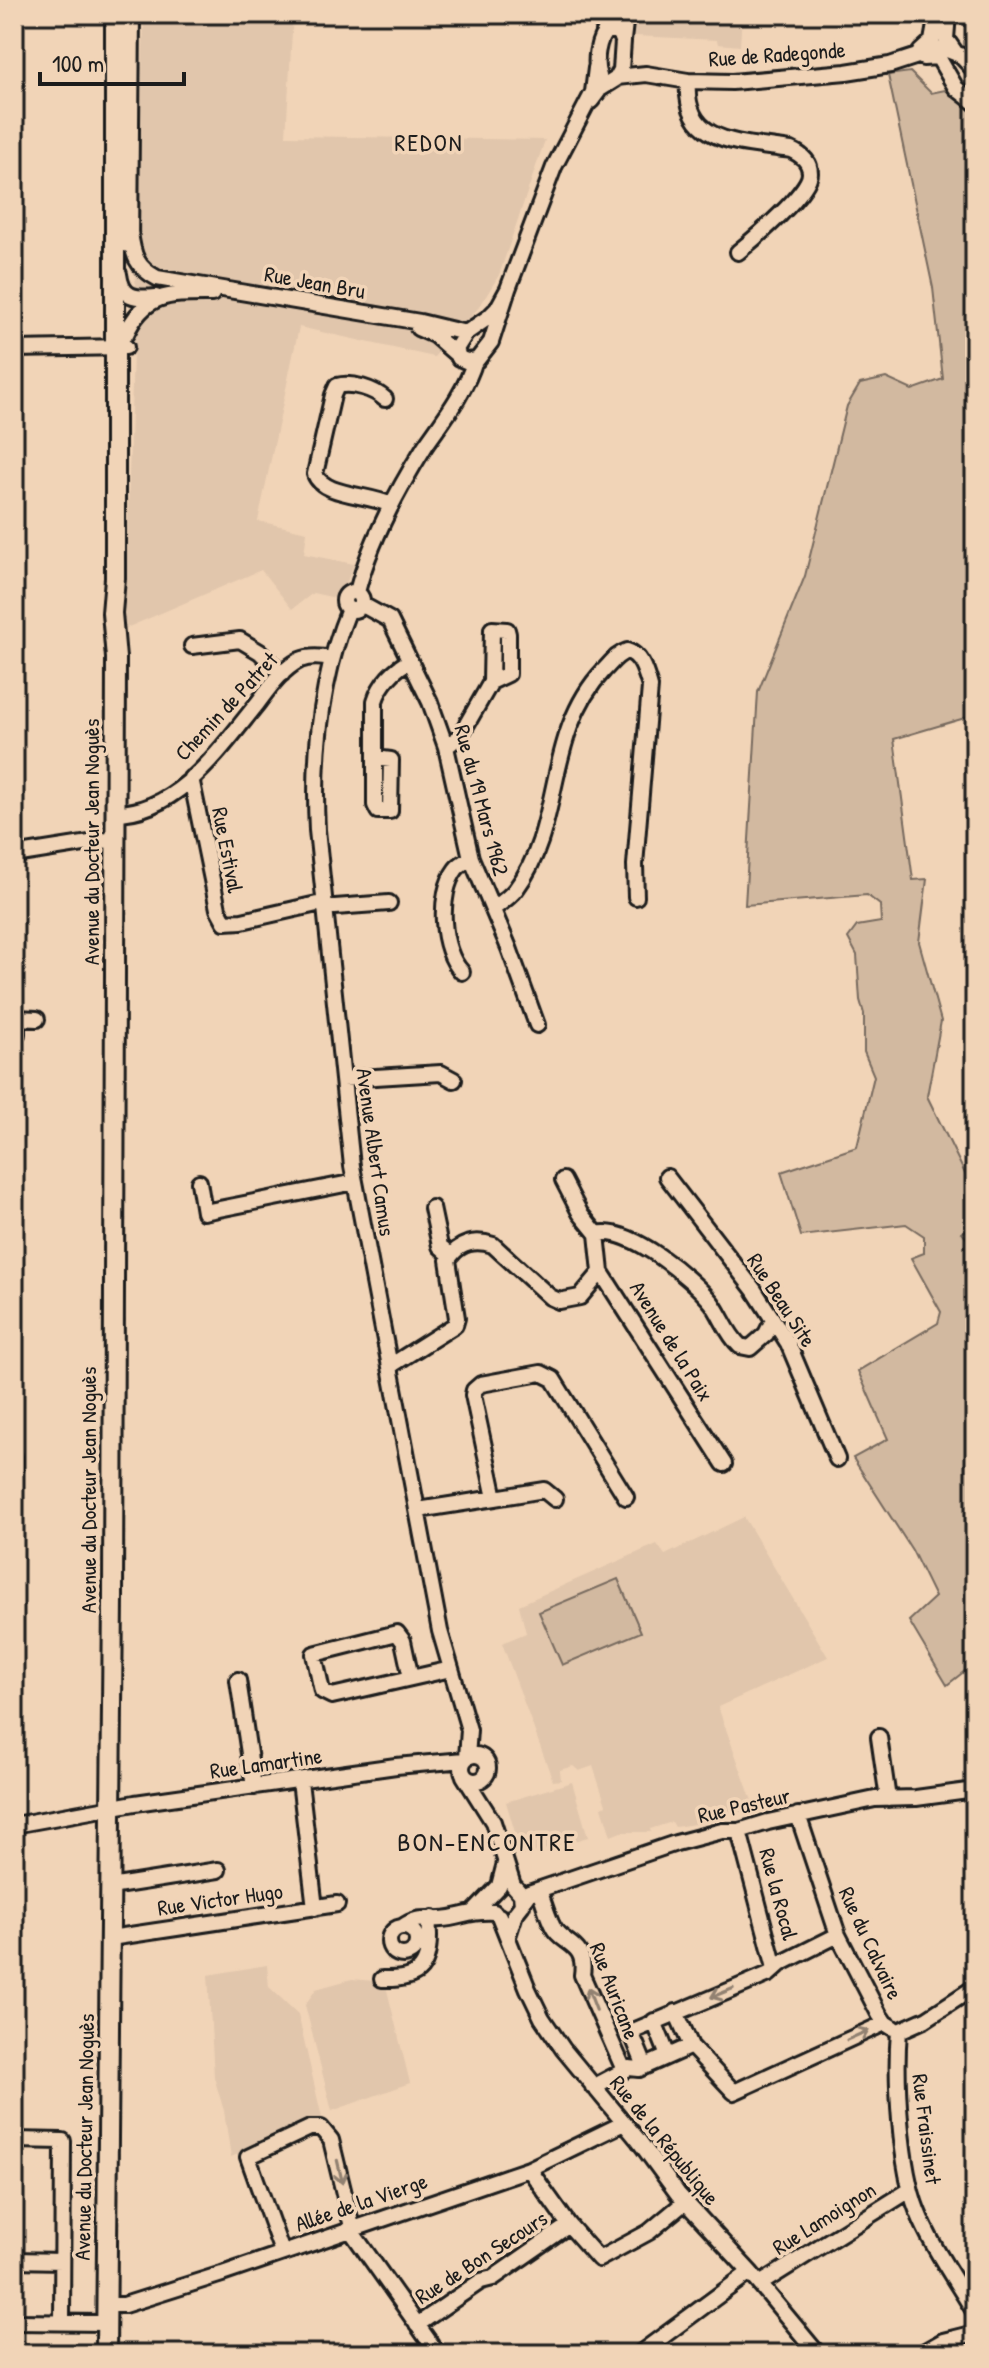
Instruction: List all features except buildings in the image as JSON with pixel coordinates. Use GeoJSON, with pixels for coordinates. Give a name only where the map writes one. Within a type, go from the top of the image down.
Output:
{"type":"FeatureCollection","features":[{"type":"Feature","properties":{"kind":"main road"},"geometry":{"type":"LineString","coordinates":[[115,14],[122,41]]}},
{"type":"Feature","properties":{"kind":"main road"},"geometry":{"type":"LineString","coordinates":[[122,41],[130,14]]}},
{"type":"Feature","properties":{"kind":"main road","name":"Avenue du Docteur Jean Noguès"},"geometry":{"type":"LineString","coordinates":[[106,2354],[114,625],[118,603],[115,548],[128,207],[122,41]]}},
{"type":"Feature","properties":{"kind":"main road","name":"Avenue du Docteur Jean Noguès"},"geometry":{"type":"LineString","coordinates":[[122,41],[115,234],[115,316],[122,343]]}},
{"type":"Feature","properties":{"kind":"street","name":"Rue de Radegonde"},"geometry":{"type":"LineString","coordinates":[[590,14],[609,29],[620,33],[622,48],[646,74]]}},
{"type":"Feature","properties":{"kind":"street"},"geometry":{"type":"LineString","coordinates":[[590,14],[598,51]]}},
{"type":"Feature","properties":{"kind":"street"},"geometry":{"type":"LineString","coordinates":[[466,333],[497,309],[508,289],[554,167],[593,92],[601,36],[625,14]]}},
{"type":"Feature","properties":{"kind":"street"},"geometry":{"type":"LineString","coordinates":[[584,111],[597,93],[621,70],[625,14]]}},
{"type":"Feature","properties":{"kind":"street"},"geometry":{"type":"LineString","coordinates":[[910,59],[930,44],[937,14]]}},
{"type":"Feature","properties":{"kind":"street"},"geometry":{"type":"LineString","coordinates":[[948,14],[946,39],[975,71]]}},
{"type":"Feature","properties":{"kind":"street","name":"Rue de Radegonde"},"geometry":{"type":"LineString","coordinates":[[614,79],[646,74],[688,81],[732,82],[879,67],[934,49],[955,52]]}},
{"type":"Feature","properties":{"kind":"street"},"geometry":{"type":"LineString","coordinates":[[910,59],[938,57],[956,88],[975,103]]}},
{"type":"Feature","properties":{"kind":"street"},"geometry":{"type":"LineString","coordinates":[[596,68],[602,79],[614,79]]}},
{"type":"Feature","properties":{"kind":"street"},"geometry":{"type":"LineString","coordinates":[[688,81],[687,100],[693,118],[702,128],[721,138],[801,154],[811,174],[805,186],[770,226],[738,252]]}},
{"type":"Feature","properties":{"kind":"street"},"geometry":{"type":"LineString","coordinates":[[128,207],[135,260],[157,278]]}},
{"type":"Feature","properties":{"kind":"street"},"geometry":{"type":"LineString","coordinates":[[115,234],[126,289],[115,316]]}},
{"type":"Feature","properties":{"kind":"street","name":"Rue Jean Bru"},"geometry":{"type":"LineString","coordinates":[[232,291],[140,298],[126,289],[136,279],[157,278],[420,322],[466,333]]}},
{"type":"Feature","properties":{"kind":"street","name":"Avenue Albert Camus"},"geometry":{"type":"LineString","coordinates":[[483,1757],[440,1631],[355,1182],[315,786],[317,742],[331,659],[356,602],[362,570],[391,505],[455,400],[475,360],[493,336],[508,289]]}},
{"type":"Feature","properties":{"kind":"street"},"geometry":{"type":"LineString","coordinates":[[14,349],[122,343],[140,308],[167,296]]}},
{"type":"Feature","properties":{"kind":"street","name":"Rue Jean Bru"},"geometry":{"type":"LineString","coordinates":[[391,318],[428,331],[458,356]]}},
{"type":"Feature","properties":{"kind":"street"},"geometry":{"type":"LineString","coordinates":[[481,323],[488,327],[493,336]]}},
{"type":"Feature","properties":{"kind":"street","name":"Avenue Albert Camus"},"geometry":{"type":"LineString","coordinates":[[455,400],[457,347],[466,333]]}},
{"type":"Feature","properties":{"kind":"street"},"geometry":{"type":"LineString","coordinates":[[458,356],[466,361],[475,360]]}},
{"type":"Feature","properties":{"kind":"street"},"geometry":{"type":"LineString","coordinates":[[385,399],[378,392],[348,385],[337,386],[315,474],[319,483],[330,490],[376,498],[391,505]]}},
{"type":"Feature","properties":{"kind":"street","name":"Rue du 19 Mars 1962"},"geometry":{"type":"LineString","coordinates":[[356,602],[390,620],[435,713],[446,747],[471,858],[537,1025]]}},
{"type":"Feature","properties":{"kind":"street"},"geometry":{"type":"LineString","coordinates":[[192,646],[240,640],[260,652],[282,674]]}},
{"type":"Feature","properties":{"kind":"street"},"geometry":{"type":"LineString","coordinates":[[493,909],[515,891],[538,843],[564,738],[574,714],[593,681],[622,652],[627,651],[633,652],[640,661],[650,687],[635,865],[636,897]]}},
{"type":"Feature","properties":{"kind":"street","name":"Chemin de Patret"},"geometry":{"type":"LineString","coordinates":[[115,813],[131,813],[161,801],[216,755],[282,674],[308,657],[331,659]]}},
{"type":"Feature","properties":{"kind":"street"},"geometry":{"type":"LineString","coordinates":[[375,758],[376,695],[400,666],[410,661]]}},
{"type":"Feature","properties":{"kind":"street"},"geometry":{"type":"LineString","coordinates":[[446,747],[460,736],[491,682]]}},
{"type":"Feature","properties":{"kind":"street","name":"Rue Estival"},"geometry":{"type":"LineString","coordinates":[[191,778],[218,909],[223,920],[228,924],[317,904],[326,905]]}},
{"type":"Feature","properties":{"kind":"street"},"geometry":{"type":"LineString","coordinates":[[14,855],[115,839]]}},
{"type":"Feature","properties":{"kind":"street"},"geometry":{"type":"LineString","coordinates":[[462,972],[450,954],[444,921],[446,894],[454,871],[471,858]]}},
{"type":"Feature","properties":{"kind":"street"},"geometry":{"type":"LineString","coordinates":[[326,905],[389,903]]}},
{"type":"Feature","properties":{"kind":"street"},"geometry":{"type":"LineString","coordinates":[[14,1034],[17,1034],[17,1018],[37,1019]]}},
{"type":"Feature","properties":{"kind":"street"},"geometry":{"type":"LineString","coordinates":[[343,1079],[441,1073],[454,1080]]}},
{"type":"Feature","properties":{"kind":"street","name":"Rue Beau Site"},"geometry":{"type":"LineString","coordinates":[[667,1177],[754,1290],[788,1343],[837,1459]]}},
{"type":"Feature","properties":{"kind":"street"},"geometry":{"type":"LineString","coordinates":[[563,1180],[580,1213],[598,1235],[609,1232],[639,1243],[690,1279],[712,1304],[740,1346],[750,1348],[758,1344],[773,1320]]}},
{"type":"Feature","properties":{"kind":"street"},"geometry":{"type":"LineString","coordinates":[[199,1182],[204,1212],[355,1182]]}},
{"type":"Feature","properties":{"kind":"street"},"geometry":{"type":"LineString","coordinates":[[432,1208],[440,1246],[450,1255]]}},
{"type":"Feature","properties":{"kind":"street","name":"Avenue de la Paix"},"geometry":{"type":"LineString","coordinates":[[598,1235],[601,1272],[724,1464]]}},
{"type":"Feature","properties":{"kind":"street"},"geometry":{"type":"LineString","coordinates":[[390,1366],[455,1325],[457,1318],[448,1265],[450,1255],[470,1243],[493,1245],[550,1297],[559,1301],[580,1297],[601,1272]]}},
{"type":"Feature","properties":{"kind":"street"},"geometry":{"type":"LineString","coordinates":[[495,1498],[474,1390],[481,1384],[541,1373],[553,1379],[626,1497]]}},
{"type":"Feature","properties":{"kind":"street"},"geometry":{"type":"LineString","coordinates":[[14,1456],[14,1499]]}},
{"type":"Feature","properties":{"kind":"street"},"geometry":{"type":"LineString","coordinates":[[418,1510],[544,1490],[555,1499]]}},
{"type":"Feature","properties":{"kind":"street"},"geometry":{"type":"LineString","coordinates":[[411,1678],[403,1641],[397,1633],[314,1654],[322,1691],[332,1696],[451,1669]]}},
{"type":"Feature","properties":{"kind":"street"},"geometry":{"type":"LineString","coordinates":[[238,1680],[254,1787]]}},
{"type":"Feature","properties":{"kind":"street","name":"Avenue Albert Camus"},"geometry":{"type":"LineString","coordinates":[[460,1696],[469,1730],[465,1766]]}},
{"type":"Feature","properties":{"kind":"street"},"geometry":{"type":"LineString","coordinates":[[879,1737],[888,1799]]}},
{"type":"Feature","properties":{"kind":"street"},"geometry":{"type":"LineString","coordinates":[[465,1766],[475,1755],[483,1757],[489,1768],[484,1778],[487,1813]]}},
{"type":"Feature","properties":{"kind":"street","name":"Rue Lamartine"},"geometry":{"type":"LineString","coordinates":[[14,1825],[110,1807],[396,1766],[465,1766]]}},
{"type":"Feature","properties":{"kind":"street"},"geometry":{"type":"LineString","coordinates":[[465,1766],[474,1782],[484,1778]]}},
{"type":"Feature","properties":{"kind":"street"},"geometry":{"type":"LineString","coordinates":[[465,1766],[496,1828],[516,1895],[508,1936]]}},
{"type":"Feature","properties":{"kind":"street"},"geometry":{"type":"LineString","coordinates":[[300,1781],[315,1908]]}},
{"type":"Feature","properties":{"kind":"street","name":"Rue Pasteur"},"geometry":{"type":"LineString","coordinates":[[516,1895],[722,1831],[739,1831],[875,1799],[916,1798],[975,1790]]}},
{"type":"Feature","properties":{"kind":"street","name":"Rue du Calvaire"},"geometry":{"type":"LineString","coordinates":[[691,2046],[734,2092],[885,2023],[838,1935],[798,1815]]}},
{"type":"Feature","properties":{"kind":"street","name":"Rue la Rocal"},"geometry":{"type":"LineString","coordinates":[[739,1831],[772,1971]]}},
{"type":"Feature","properties":{"kind":"street"},"geometry":{"type":"LineString","coordinates":[[110,1887],[218,1870]]}},
{"type":"Feature","properties":{"kind":"street"},"geometry":{"type":"LineString","coordinates":[[433,1922],[425,1917],[394,1929],[389,1936],[389,1945],[394,1952],[406,1955],[414,1950],[433,1922],[475,1911],[516,1895]]}},
{"type":"Feature","properties":{"kind":"street"},"geometry":{"type":"LineString","coordinates":[[475,1911],[497,1914],[516,1895]]}},
{"type":"Feature","properties":{"kind":"street","name":"Rue de la République"},"geometry":{"type":"LineString","coordinates":[[516,1895],[489,1904],[508,1936],[542,2018],[688,2205],[750,2272],[818,2354]]}},
{"type":"Feature","properties":{"kind":"street","name":"Rue Auricane"},"geometry":{"type":"LineString","coordinates":[[516,1895],[576,1946],[584,1967],[582,1975],[624,2070]]}},
{"type":"Feature","properties":{"kind":"street","name":"Rue Victor Hugo"},"geometry":{"type":"LineString","coordinates":[[110,1938],[337,1904]]}},
{"type":"Feature","properties":{"kind":"street"},"geometry":{"type":"LineString","coordinates":[[382,1979],[412,1976],[421,1971],[433,1922]]}},
{"type":"Feature","properties":{"kind":"street"},"geometry":{"type":"LineString","coordinates":[[402,1927],[411,1929],[417,1942]]}},
{"type":"Feature","properties":{"kind":"street"},"geometry":{"type":"LineString","coordinates":[[645,2066],[631,2032],[772,1971],[838,1935]]}},
{"type":"Feature","properties":{"kind":"street"},"geometry":{"type":"LineString","coordinates":[[885,2023],[899,2031],[926,2019],[975,1987]]}},
{"type":"Feature","properties":{"kind":"street"},"geometry":{"type":"LineString","coordinates":[[593,2087],[624,2070],[645,2066],[691,2046],[676,2012]]}},
{"type":"Feature","properties":{"kind":"street"},"geometry":{"type":"LineString","coordinates":[[654,2021],[668,2056]]}},
{"type":"Feature","properties":{"kind":"street","name":"Rue Fraissinet"},"geometry":{"type":"LineString","coordinates":[[899,2031],[896,2058],[910,2190],[926,2231],[975,2313]]}},
{"type":"Feature","properties":{"kind":"street","name":"Allée de la Vierge"},"geometry":{"type":"LineString","coordinates":[[14,2322],[62,2322],[106,2314],[124,2305],[529,2169],[624,2123]]}},
{"type":"Feature","properties":{"kind":"street"},"geometry":{"type":"LineString","coordinates":[[282,2252],[248,2157],[310,2128],[321,2128],[331,2140],[352,2228],[360,2244],[438,2354]]}},
{"type":"Feature","properties":{"kind":"street"},"geometry":{"type":"LineString","coordinates":[[14,2140],[63,2141],[62,2322]]}},
{"type":"Feature","properties":{"kind":"street"},"geometry":{"type":"LineString","coordinates":[[529,2169],[595,2257],[603,2258],[688,2205]]}},
{"type":"Feature","properties":{"kind":"street","name":"Rue Lamoignon"},"geometry":{"type":"LineString","coordinates":[[760,2284],[910,2190]]}},
{"type":"Feature","properties":{"kind":"street","name":"Rue de Bon Secours"},"geometry":{"type":"LineString","coordinates":[[417,2325],[481,2281],[493,2278],[569,2225]]}},
{"type":"Feature","properties":{"kind":"street"},"geometry":{"type":"LineString","coordinates":[[14,2260],[62,2261]]}},
{"type":"Feature","properties":{"kind":"street"},"geometry":{"type":"LineString","coordinates":[[639,2354],[750,2272]]}},
{"type":"Feature","properties":{"kind":"street"},"geometry":{"type":"LineString","coordinates":[[925,2351],[943,2341],[975,2335]]}},
{"type":"Feature","properties":{"kind":"shaded area"},"geometry":{"type":"Polygon","coordinates":[[[144,14],[293,14],[286,136],[545,140],[499,275],[480,306],[434,357],[299,327],[258,521],[307,532],[304,554],[354,564],[340,599],[313,593],[292,609],[261,570],[124,629],[144,14]]]}},
{"type":"Feature","properties":{"kind":"shaded area"},"geometry":{"type":"Polygon","coordinates":[[[596,14],[742,14],[740,46],[718,44],[717,40],[635,36],[596,14]]]}},
{"type":"Feature","properties":{"kind":"shaded area"},"geometry":{"type":"Polygon","coordinates":[[[910,72],[931,93],[945,90],[975,109],[975,130],[969,137],[975,162],[975,715],[894,739],[913,880],[927,879],[919,942],[941,1021],[927,1096],[975,1194],[975,1224],[962,1233],[975,1248],[975,1663],[947,1685],[909,1621],[935,1597],[912,1550],[853,1458],[888,1439],[858,1371],[938,1323],[941,1312],[911,1258],[924,1253],[924,1236],[906,1224],[801,1236],[781,1172],[857,1147],[874,1076],[864,1052],[864,1014],[857,955],[848,938],[857,926],[881,922],[880,905],[867,895],[745,905],[758,692],[805,576],[847,406],[860,384],[886,378],[912,390],[943,379],[933,288],[888,75],[910,72]]]}},
{"type":"Feature","properties":{"kind":"shaded area"},"geometry":{"type":"Polygon","coordinates":[[[744,1517],[828,1657],[718,1707],[755,1809],[712,1818],[708,1822],[675,1827],[672,1822],[650,1829],[651,1832],[621,1832],[611,1836],[602,1807],[606,1805],[593,1766],[579,1771],[573,1766],[560,1770],[561,1780],[553,1781],[502,1643],[526,1633],[519,1605],[657,1544],[665,1555],[744,1517]]]}},
{"type":"Feature","properties":{"kind":"shaded area"},"geometry":{"type":"Polygon","coordinates":[[[618,1579],[641,1632],[562,1665],[539,1612],[618,1579]]]}},
{"type":"Feature","properties":{"kind":"shaded area"},"geometry":{"type":"Polygon","coordinates":[[[572,1782],[588,1837],[522,1856],[506,1802],[572,1782]]]}},
{"type":"Feature","properties":{"kind":"shaded area"},"geometry":{"type":"Polygon","coordinates":[[[267,1965],[269,1987],[298,2014],[322,2118],[231,2157],[224,2111],[214,2077],[208,1975],[267,1965]]]}},
{"type":"Feature","properties":{"kind":"shaded area"},"geometry":{"type":"Polygon","coordinates":[[[352,1979],[385,1982],[410,2083],[332,2111],[305,2005],[316,1989],[352,1979]]]}},
{"type":"Feature","properties":{"kind":"district","name":"REDON"},"geometry":{"type":"Point","coordinates":[429,142]}},
{"type":"Feature","properties":{"kind":"district","name":"BON-ENCONTRE"},"geometry":{"type":"Point","coordinates":[487,1841]}}]}
